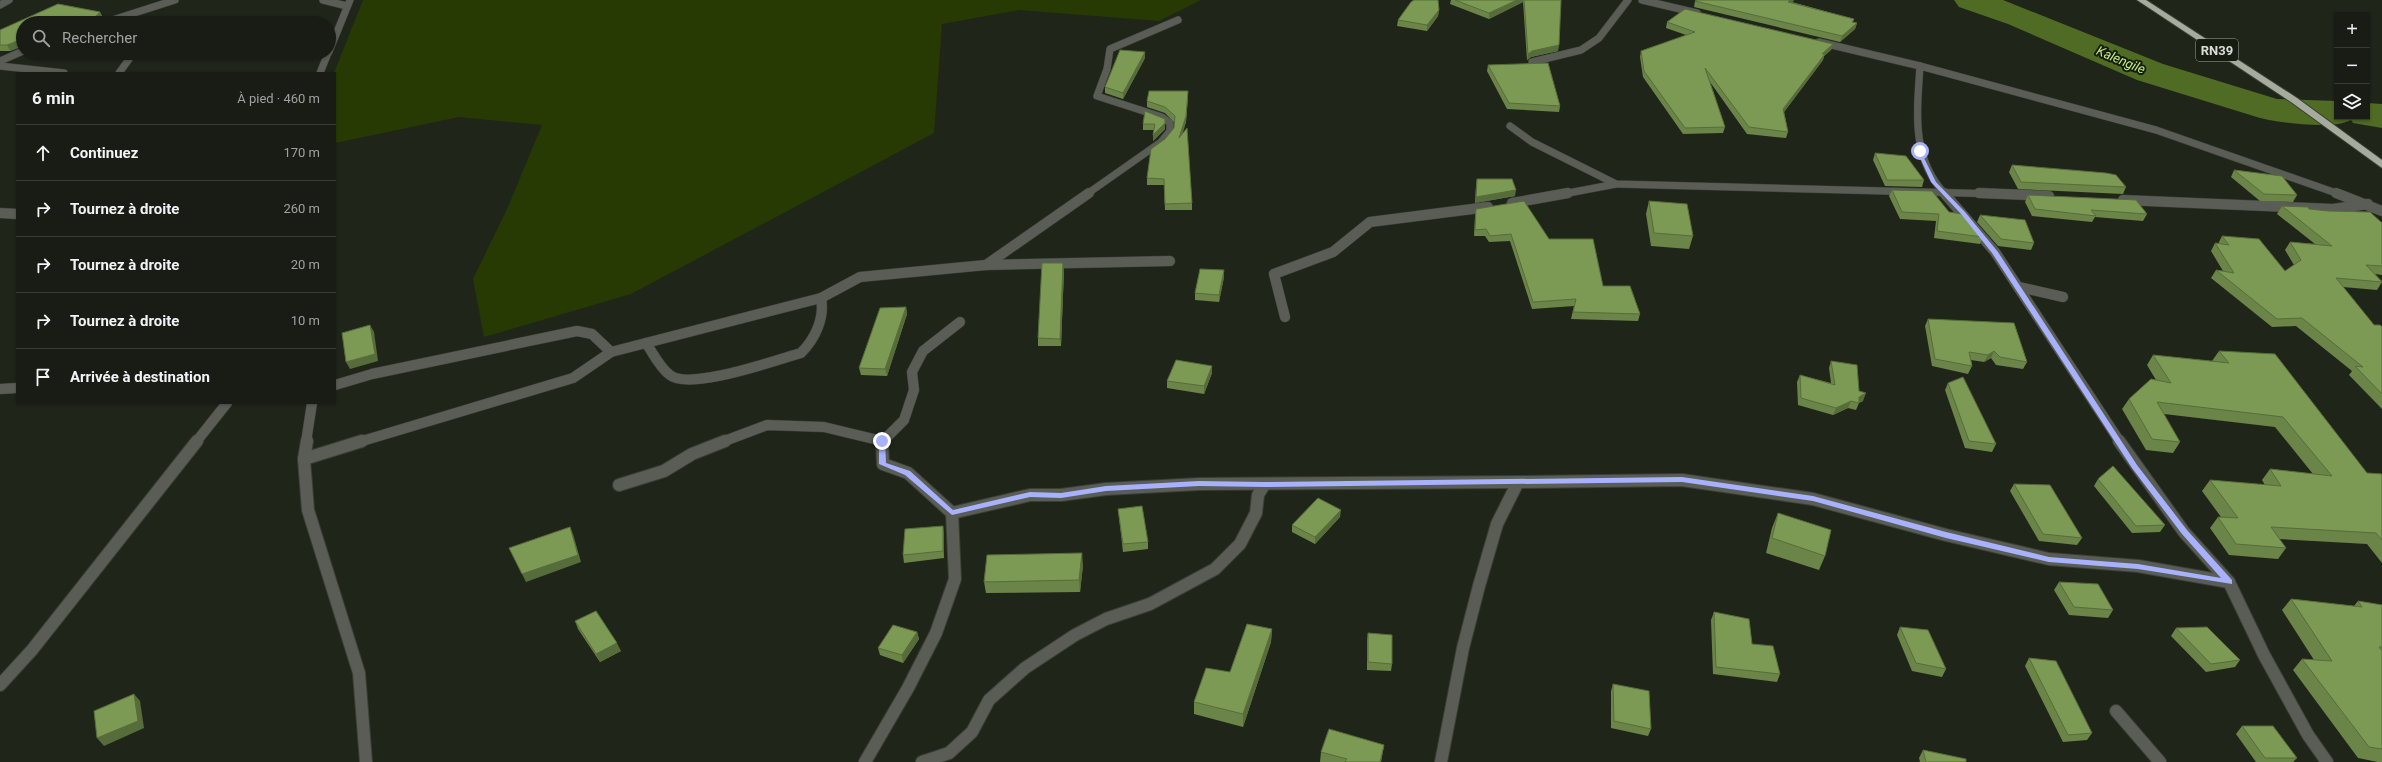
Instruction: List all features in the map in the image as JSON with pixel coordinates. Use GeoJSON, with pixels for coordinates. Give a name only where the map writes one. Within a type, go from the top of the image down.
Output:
{"type":"FeatureCollection","features":[{"type":"Feature","properties":{"kind":"highway","name":"RN39"},"geometry":{"type":"LineString","coordinates":[[2141,0],[2294,100],[2333,127],[2382,165]]}},
{"type":"Feature","properties":{"kind":"street"},"geometry":{"type":"LineString","coordinates":[[0,5],[10,0]]}},
{"type":"Feature","properties":{"kind":"street"},"geometry":{"type":"LineString","coordinates":[[126,16],[176,0]]}},
{"type":"Feature","properties":{"kind":"street"},"geometry":{"type":"LineString","coordinates":[[323,0],[349,3],[336,35]]}},
{"type":"Feature","properties":{"kind":"street"},"geometry":{"type":"LineString","coordinates":[[1532,62],[1581,50],[1599,38],[1628,0]]}},
{"type":"Feature","properties":{"kind":"street"},"geometry":{"type":"LineString","coordinates":[[1642,0],[1704,15]]}},
{"type":"Feature","properties":{"kind":"street"},"geometry":{"type":"LineString","coordinates":[[986,265],[1161,142],[1170,131],[1170,123],[1162,117],[1097,96],[1107,69],[1110,49],[1178,20]]}},
{"type":"Feature","properties":{"kind":"street"},"geometry":{"type":"LineString","coordinates":[[1812,40],[1920,66],[2156,130],[2368,204],[2382,211]]}},
{"type":"Feature","properties":{"kind":"street"},"geometry":{"type":"LineString","coordinates":[[0,61],[16,54]]}},
{"type":"Feature","properties":{"kind":"street"},"geometry":{"type":"LineString","coordinates":[[119,72],[128,60]]}},
{"type":"Feature","properties":{"kind":"street"},"geometry":{"type":"LineString","coordinates":[[320,72],[326,60]]}},
{"type":"Feature","properties":{"kind":"street"},"geometry":{"type":"LineString","coordinates":[[0,66],[55,72]]}},
{"type":"Feature","properties":{"kind":"street"},"geometry":{"type":"LineString","coordinates":[[1920,66],[1918,102],[1920,151],[1934,182],[1963,213],[1995,252],[2134,466],[2184,532],[2229,582],[2286,695],[2308,735],[2327,762]]}},
{"type":"Feature","properties":{"kind":"street"},"geometry":{"type":"LineString","coordinates":[[1510,126],[1532,142],[1616,184]]}},
{"type":"Feature","properties":{"kind":"street"},"geometry":{"type":"LineString","coordinates":[[1285,317],[1274,274],[1333,252],[1370,222],[1499,205],[1616,184],[1942,191],[2062,197]]}},
{"type":"Feature","properties":{"kind":"street"},"geometry":{"type":"LineString","coordinates":[[2117,200],[2333,209],[2368,204]]}},
{"type":"Feature","properties":{"kind":"street"},"geometry":{"type":"LineString","coordinates":[[0,213],[16,214]]}},
{"type":"Feature","properties":{"kind":"street"},"geometry":{"type":"LineString","coordinates":[[304,459],[573,378],[590,369],[611,352],[821,298],[860,277],[986,265],[1170,261]]}},
{"type":"Feature","properties":{"kind":"street"},"geometry":{"type":"LineString","coordinates":[[2019,287],[2063,297]]}},
{"type":"Feature","properties":{"kind":"street"},"geometry":{"type":"LineString","coordinates":[[646,343],[670,376],[688,381],[712,378],[801,353],[808,347],[817,328],[824,305],[821,298]]}},
{"type":"Feature","properties":{"kind":"street"},"geometry":{"type":"LineString","coordinates":[[865,762],[908,688],[936,633],[955,579],[952,513],[908,473],[883,464],[882,441],[904,420],[914,390],[912,372],[924,351],[960,322]]}},
{"type":"Feature","properties":{"kind":"street"},"geometry":{"type":"LineString","coordinates":[[336,385],[372,374],[585,330],[596,336],[611,352]]}},
{"type":"Feature","properties":{"kind":"street"},"geometry":{"type":"LineString","coordinates":[[0,389],[16,388]]}},
{"type":"Feature","properties":{"kind":"street"},"geometry":{"type":"LineString","coordinates":[[0,685],[32,650],[227,404]]}},
{"type":"Feature","properties":{"kind":"street"},"geometry":{"type":"LineString","coordinates":[[312,404],[304,459],[308,510],[359,674],[366,762]]}},
{"type":"Feature","properties":{"kind":"street"},"geometry":{"type":"LineString","coordinates":[[619,485],[664,471],[692,454],[767,425],[824,427],[882,441]]}},
{"type":"Feature","properties":{"kind":"street"},"geometry":{"type":"LineString","coordinates":[[952,513],[1030,495],[1061,495],[1106,489],[1199,484],[1264,485],[1690,481],[1813,499],[1946,535],[2049,559],[2138,566],[2229,582]]}},
{"type":"Feature","properties":{"kind":"street"},"geometry":{"type":"LineString","coordinates":[[1441,762],[1463,648],[1479,586],[1497,524],[1518,482]]}},
{"type":"Feature","properties":{"kind":"street"},"geometry":{"type":"LineString","coordinates":[[922,762],[949,753],[972,732],[989,700],[1000,689],[1025,668],[1075,635],[1106,619],[1150,604],[1215,569],[1240,544],[1256,513],[1258,495],[1264,485]]}},
{"type":"Feature","properties":{"kind":"street"},"geometry":{"type":"LineString","coordinates":[[2116,711],[2160,762]]}},
{"type":"Feature","properties":{"kind":"green space"},"geometry":{"type":"Polygon","coordinates":[[[363,0],[1201,0],[1159,21],[1019,10],[942,24],[934,133],[631,294],[484,337],[473,279],[508,207],[542,125],[459,117],[336,143],[336,72],[334,72],[363,0]]]}},
{"type":"Feature","properties":{"kind":"building"},"geometry":{"type":"Polygon","coordinates":[[[1414,0],[1438,0],[1439,10],[1427,25],[1398,20],[1414,0]]]}},
{"type":"Feature","properties":{"kind":"building"},"geometry":{"type":"Polygon","coordinates":[[[1455,0],[1517,0],[1489,13],[1455,0]]]}},
{"type":"Feature","properties":{"kind":"building"},"geometry":{"type":"Polygon","coordinates":[[[1524,0],[1561,0],[1559,45],[1532,51],[1528,54],[1524,0]]]}},
{"type":"Feature","properties":{"kind":"building"},"geometry":{"type":"Polygon","coordinates":[[[1790,0],[1788,2],[1854,19],[1852,22],[1857,23],[1842,36],[1695,1],[1790,0]]]}},
{"type":"Feature","properties":{"kind":"building"},"geometry":{"type":"Polygon","coordinates":[[[58,4],[100,12],[96,16],[31,16],[58,4]]]}},
{"type":"Feature","properties":{"kind":"building"},"geometry":{"type":"Polygon","coordinates":[[[1685,9],[1833,44],[1822,54],[1825,54],[1783,109],[1788,132],[1749,127],[1705,68],[1725,127],[1685,128],[1644,71],[1641,51],[1695,32],[1667,22],[1685,9]]]}},
{"type":"Feature","properties":{"kind":"building"},"geometry":{"type":"Polygon","coordinates":[[[16,23],[16,42],[7,45],[0,45],[0,30],[16,23]]]}},
{"type":"Feature","properties":{"kind":"building"},"geometry":{"type":"Polygon","coordinates":[[[1120,50],[1145,52],[1123,93],[1105,87],[1120,50]]]}},
{"type":"Feature","properties":{"kind":"building"},"geometry":{"type":"Polygon","coordinates":[[[1548,63],[1560,106],[1509,103],[1488,65],[1548,63]]]}},
{"type":"Feature","properties":{"kind":"building"},"geometry":{"type":"Polygon","coordinates":[[[1149,91],[1188,91],[1186,116],[1179,138],[1187,128],[1192,203],[1165,204],[1164,179],[1147,178],[1151,149],[1165,139],[1174,128],[1175,116],[1165,107],[1147,101],[1149,91]]]}},
{"type":"Feature","properties":{"kind":"building"},"geometry":{"type":"Polygon","coordinates":[[[1145,111],[1165,119],[1165,123],[1153,135],[1155,124],[1143,124],[1145,111]]]}},
{"type":"Feature","properties":{"kind":"building"},"geometry":{"type":"Polygon","coordinates":[[[1875,153],[1906,156],[1924,180],[1887,180],[1875,153]]]}},
{"type":"Feature","properties":{"kind":"building"},"geometry":{"type":"Polygon","coordinates":[[[2012,165],[2106,173],[2116,175],[2126,187],[2021,182],[2012,165]]]}},
{"type":"Feature","properties":{"kind":"building"},"geometry":{"type":"Polygon","coordinates":[[[2234,170],[2282,176],[2297,195],[2264,194],[2234,170]]]}},
{"type":"Feature","properties":{"kind":"building"},"geometry":{"type":"Polygon","coordinates":[[[1477,179],[1512,179],[1516,190],[1476,197],[1477,179]]]}},
{"type":"Feature","properties":{"kind":"building"},"geometry":{"type":"Polygon","coordinates":[[[1892,190],[1932,191],[1949,212],[1962,214],[1983,237],[1937,231],[1939,214],[1902,212],[1892,190]]]}},
{"type":"Feature","properties":{"kind":"building"},"geometry":{"type":"Polygon","coordinates":[[[2028,195],[2136,200],[2147,214],[2091,210],[2096,216],[2035,209],[2028,195]]]}},
{"type":"Feature","properties":{"kind":"building"},"geometry":{"type":"Polygon","coordinates":[[[1524,201],[1549,239],[1593,239],[1603,286],[1630,286],[1640,314],[1573,312],[1576,299],[1533,302],[1511,234],[1490,236],[1486,229],[1475,230],[1476,209],[1524,201]]]}},
{"type":"Feature","properties":{"kind":"building"},"geometry":{"type":"Polygon","coordinates":[[[1649,201],[1687,204],[1693,236],[1654,233],[1649,201]]]}},
{"type":"Feature","properties":{"kind":"building"},"geometry":{"type":"Polygon","coordinates":[[[2282,206],[2308,207],[2309,209],[2328,211],[2370,212],[2382,223],[2382,266],[2366,265],[2382,282],[2336,278],[2374,325],[2380,325],[2382,327],[2382,394],[2355,366],[2363,367],[2302,318],[2277,319],[2216,270],[2234,273],[2215,243],[2229,245],[2222,236],[2259,239],[2285,271],[2301,260],[2290,242],[2332,246],[2282,206]]]}},
{"type":"Feature","properties":{"kind":"building"},"geometry":{"type":"Polygon","coordinates":[[[1980,215],[2025,220],[2034,243],[2001,239],[1980,215]]]}},
{"type":"Feature","properties":{"kind":"building"},"geometry":{"type":"Polygon","coordinates":[[[1042,263],[1063,263],[1060,339],[1038,338],[1042,263]]]}},
{"type":"Feature","properties":{"kind":"building"},"geometry":{"type":"Polygon","coordinates":[[[1200,269],[1224,270],[1219,295],[1195,293],[1200,269]]]}},
{"type":"Feature","properties":{"kind":"building"},"geometry":{"type":"Polygon","coordinates":[[[906,307],[885,369],[859,368],[880,308],[906,307]]]}},
{"type":"Feature","properties":{"kind":"building"},"geometry":{"type":"Polygon","coordinates":[[[1928,319],[2014,323],[2027,362],[2000,357],[1994,351],[1988,355],[1969,352],[1972,366],[1935,359],[1928,319]]]}},
{"type":"Feature","properties":{"kind":"building"},"geometry":{"type":"Polygon","coordinates":[[[370,325],[375,354],[346,362],[342,333],[370,325]]]}},
{"type":"Feature","properties":{"kind":"building"},"geometry":{"type":"Polygon","coordinates":[[[2219,351],[2275,354],[2367,473],[2382,474],[2382,540],[2376,533],[2271,527],[2286,548],[2236,544],[2218,517],[2238,518],[2210,480],[2281,486],[2270,469],[2332,476],[2283,417],[2157,402],[2180,442],[2152,439],[2129,399],[2151,379],[2171,383],[2153,355],[2229,363],[2219,351]]]}},
{"type":"Feature","properties":{"kind":"building"},"geometry":{"type":"Polygon","coordinates":[[[1176,360],[1212,366],[1204,386],[1167,381],[1176,360]]]}},
{"type":"Feature","properties":{"kind":"building"},"geometry":{"type":"Polygon","coordinates":[[[1831,361],[1857,365],[1859,391],[1866,393],[1859,397],[1859,403],[1851,401],[1836,408],[1801,398],[1800,375],[1835,385],[1831,361]]]}},
{"type":"Feature","properties":{"kind":"building"},"geometry":{"type":"Polygon","coordinates":[[[1963,377],[1996,444],[1969,441],[1948,383],[1963,377]]]}},
{"type":"Feature","properties":{"kind":"building"},"geometry":{"type":"Polygon","coordinates":[[[2113,466],[2165,525],[2136,526],[2098,479],[2113,466]]]}},
{"type":"Feature","properties":{"kind":"building"},"geometry":{"type":"Polygon","coordinates":[[[2014,484],[2050,485],[2082,538],[2043,534],[2014,484]]]}},
{"type":"Feature","properties":{"kind":"building"},"geometry":{"type":"Polygon","coordinates":[[[1318,498],[1341,510],[1315,537],[1292,525],[1318,498]]]}},
{"type":"Feature","properties":{"kind":"building"},"geometry":{"type":"Polygon","coordinates":[[[1142,506],[1148,542],[1123,544],[1118,509],[1142,506]]]}},
{"type":"Feature","properties":{"kind":"building"},"geometry":{"type":"Polygon","coordinates":[[[1778,513],[1831,530],[1825,556],[1772,538],[1778,513]]]}},
{"type":"Feature","properties":{"kind":"building"},"geometry":{"type":"Polygon","coordinates":[[[943,526],[943,551],[903,555],[905,529],[943,526]]]}},
{"type":"Feature","properties":{"kind":"building"},"geometry":{"type":"Polygon","coordinates":[[[570,527],[578,555],[522,574],[509,548],[570,527]]]}},
{"type":"Feature","properties":{"kind":"building"},"geometry":{"type":"Polygon","coordinates":[[[1082,553],[1079,580],[984,582],[987,555],[1082,553]]]}},
{"type":"Feature","properties":{"kind":"building"},"geometry":{"type":"Polygon","coordinates":[[[2059,582],[2098,584],[2113,610],[2074,607],[2059,582]]]}},
{"type":"Feature","properties":{"kind":"building"},"geometry":{"type":"Polygon","coordinates":[[[2291,599],[2362,607],[2358,601],[2382,605],[2382,647],[2379,647],[2382,651],[2382,749],[2369,747],[2302,659],[2332,661],[2291,599]]]}},
{"type":"Feature","properties":{"kind":"building"},"geometry":{"type":"Polygon","coordinates":[[[596,611],[617,643],[596,654],[575,621],[596,611]]]}},
{"type":"Feature","properties":{"kind":"building"},"geometry":{"type":"Polygon","coordinates":[[[1714,612],[1749,619],[1752,644],[1773,646],[1780,674],[1716,667],[1714,612]]]}},
{"type":"Feature","properties":{"kind":"building"},"geometry":{"type":"Polygon","coordinates":[[[1247,624],[1272,629],[1243,714],[1194,702],[1206,668],[1230,672],[1247,624]]]}},
{"type":"Feature","properties":{"kind":"building"},"geometry":{"type":"Polygon","coordinates":[[[893,625],[917,632],[902,655],[878,648],[893,625]]]}},
{"type":"Feature","properties":{"kind":"building"},"geometry":{"type":"Polygon","coordinates":[[[1900,627],[1928,630],[1946,669],[1916,663],[1900,627]]]}},
{"type":"Feature","properties":{"kind":"building"},"geometry":{"type":"Polygon","coordinates":[[[2207,627],[2240,660],[2211,664],[2176,628],[2207,627]]]}},
{"type":"Feature","properties":{"kind":"building"},"geometry":{"type":"Polygon","coordinates":[[[1368,633],[1392,635],[1392,664],[1368,662],[1368,633]]]}},
{"type":"Feature","properties":{"kind":"building"},"geometry":{"type":"Polygon","coordinates":[[[2029,658],[2056,661],[2092,733],[2068,735],[2029,658]]]}},
{"type":"Feature","properties":{"kind":"building"},"geometry":{"type":"Polygon","coordinates":[[[1613,684],[1649,691],[1651,729],[1614,721],[1613,684]]]}},
{"type":"Feature","properties":{"kind":"building"},"geometry":{"type":"Polygon","coordinates":[[[134,694],[138,721],[97,738],[94,711],[134,694]]]}},
{"type":"Feature","properties":{"kind":"building"},"geometry":{"type":"Polygon","coordinates":[[[2242,726],[2273,726],[2297,758],[2265,758],[2242,726]]]}},
{"type":"Feature","properties":{"kind":"building"},"geometry":{"type":"Polygon","coordinates":[[[1329,729],[1384,745],[1380,762],[1345,762],[1347,759],[1321,752],[1329,729]]]}},
{"type":"Feature","properties":{"kind":"building"},"geometry":{"type":"Polygon","coordinates":[[[1923,750],[1966,759],[1966,762],[1926,762],[1923,750]]]}},
{"type":"Feature","properties":{"kind":"waterway","name":"Kalengile"},"geometry":{"type":"LineString","coordinates":[[1971,0],[2020,17],[2150,72],[2274,110],[2334,113]]}},
{"type":"Feature","properties":{"kind":"waterway"},"geometry":{"type":"LineString","coordinates":[[2370,115],[2382,116]]}},
{"type":"Feature","properties":{"kind":"route"},"geometry":{"type":"LineString","coordinates":[[882,441],[883,464],[908,473],[952,513],[993,502],[1030,495],[1061,495],[1106,489],[1199,484],[1264,485],[1682,480],[1813,499],[1946,535],[2049,559],[2138,566],[2229,582],[2184,532],[2134,466],[2053,343],[2026,297],[1995,252],[1963,213],[1934,182],[1920,151]]}}]}
